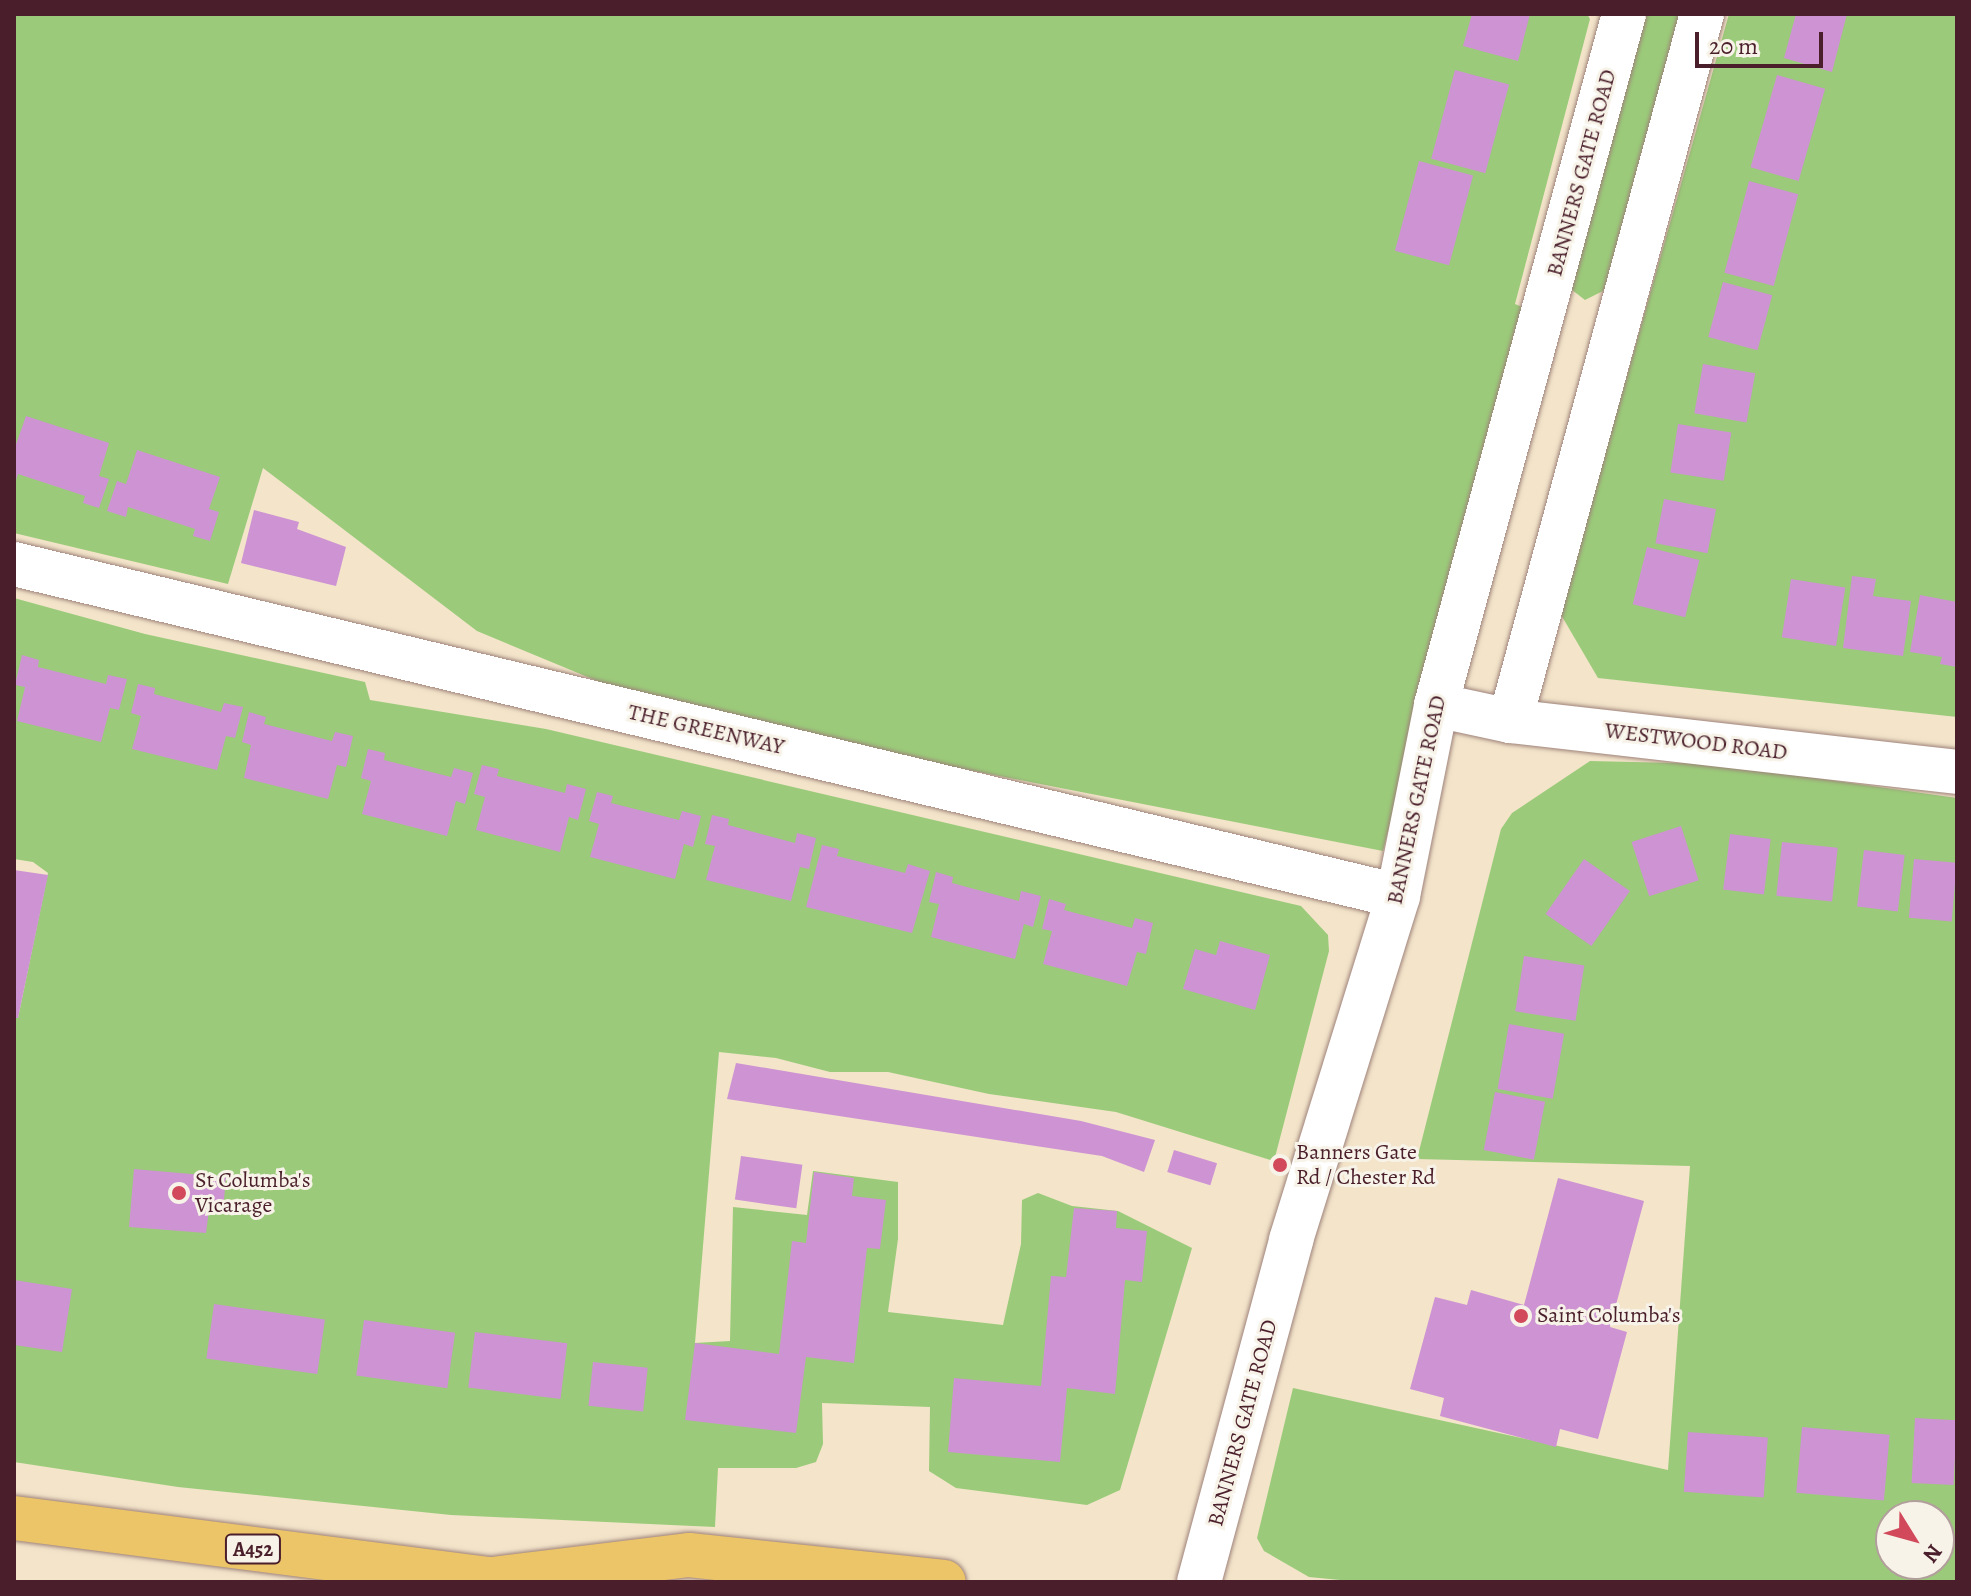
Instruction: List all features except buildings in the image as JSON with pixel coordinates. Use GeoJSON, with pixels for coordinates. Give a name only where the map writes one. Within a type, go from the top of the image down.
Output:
{"type":"FeatureCollection","features":[{"type":"Feature","properties":{"kind":"highway","name":"A452"},"geometry":{"type":"LineString","coordinates":[[14,1518],[502,1580],[689,1555],[944,1582]]}},
{"type":"Feature","properties":{"kind":"street","name":"BANNERS GATE ROAD"},"geometry":{"type":"LineString","coordinates":[[1199,1582],[1291,1240],[1398,896],[1436,705],[1624,14]]}},
{"type":"Feature","properties":{"kind":"street"},"geometry":{"type":"LineString","coordinates":[[1510,721],[1702,14]]}},
{"type":"Feature","properties":{"kind":"street","name":"THE GREENWAY"},"geometry":{"type":"LineString","coordinates":[[14,564],[1398,896]]}},
{"type":"Feature","properties":{"kind":"street","name":"WESTWOOD ROAD"},"geometry":{"type":"LineString","coordinates":[[1436,705],[1510,721],[1957,772]]}},
{"type":"Feature","properties":{"kind":"green space"},"geometry":{"type":"Polygon","coordinates":[[[14,14],[1587,14],[1590,19],[1515,304],[1522,307],[1383,851],[672,712],[477,631],[263,468],[228,584],[14,533],[14,14]]]}},
{"type":"Feature","properties":{"kind":"green space"},"geometry":{"type":"Polygon","coordinates":[[[1643,14],[1682,14],[1607,289],[1585,300],[1567,286],[1643,14]]]}},
{"type":"Feature","properties":{"kind":"green space"},"geometry":{"type":"Polygon","coordinates":[[[1729,14],[1957,14],[1957,717],[1598,678],[1560,613],[1729,14]]]}},
{"type":"Feature","properties":{"kind":"green space"},"geometry":{"type":"Polygon","coordinates":[[[14,598],[145,634],[365,682],[370,700],[546,729],[1301,906],[1328,935],[1329,951],[1274,1161],[1116,1112],[989,1094],[888,1072],[830,1072],[776,1058],[719,1052],[695,1343],[730,1341],[733,1207],[807,1215],[813,1171],[898,1182],[898,1239],[888,1312],[1003,1325],[1021,1244],[1022,1200],[1038,1193],[1072,1206],[1118,1211],[1192,1248],[1120,1490],[1087,1505],[956,1488],[929,1471],[930,1407],[822,1403],[823,1444],[816,1462],[796,1468],[718,1468],[715,1527],[451,1515],[178,1487],[14,1462],[14,1018],[18,1018],[48,873],[33,862],[14,859],[14,598]]]}},
{"type":"Feature","properties":{"kind":"green space"},"geometry":{"type":"Polygon","coordinates":[[[1590,761],[1716,764],[1957,798],[1957,1582],[1361,1582],[1309,1577],[1264,1551],[1257,1538],[1293,1388],[1668,1470],[1690,1166],[1417,1159],[1501,829],[1512,813],[1590,761]]]}},
{"type":"Feature","properties":{"kind":"place","name":"Banners Gate Rd / Chester Rd"},"geometry":{"type":"Point","coordinates":[1280,1165]}},
{"type":"Feature","properties":{"kind":"place","name":"St Columba's Vicarage"},"geometry":{"type":"Point","coordinates":[179,1193]}},
{"type":"Feature","properties":{"kind":"place","name":"Saint Columba's"},"geometry":{"type":"Point","coordinates":[1521,1316]}}]}
